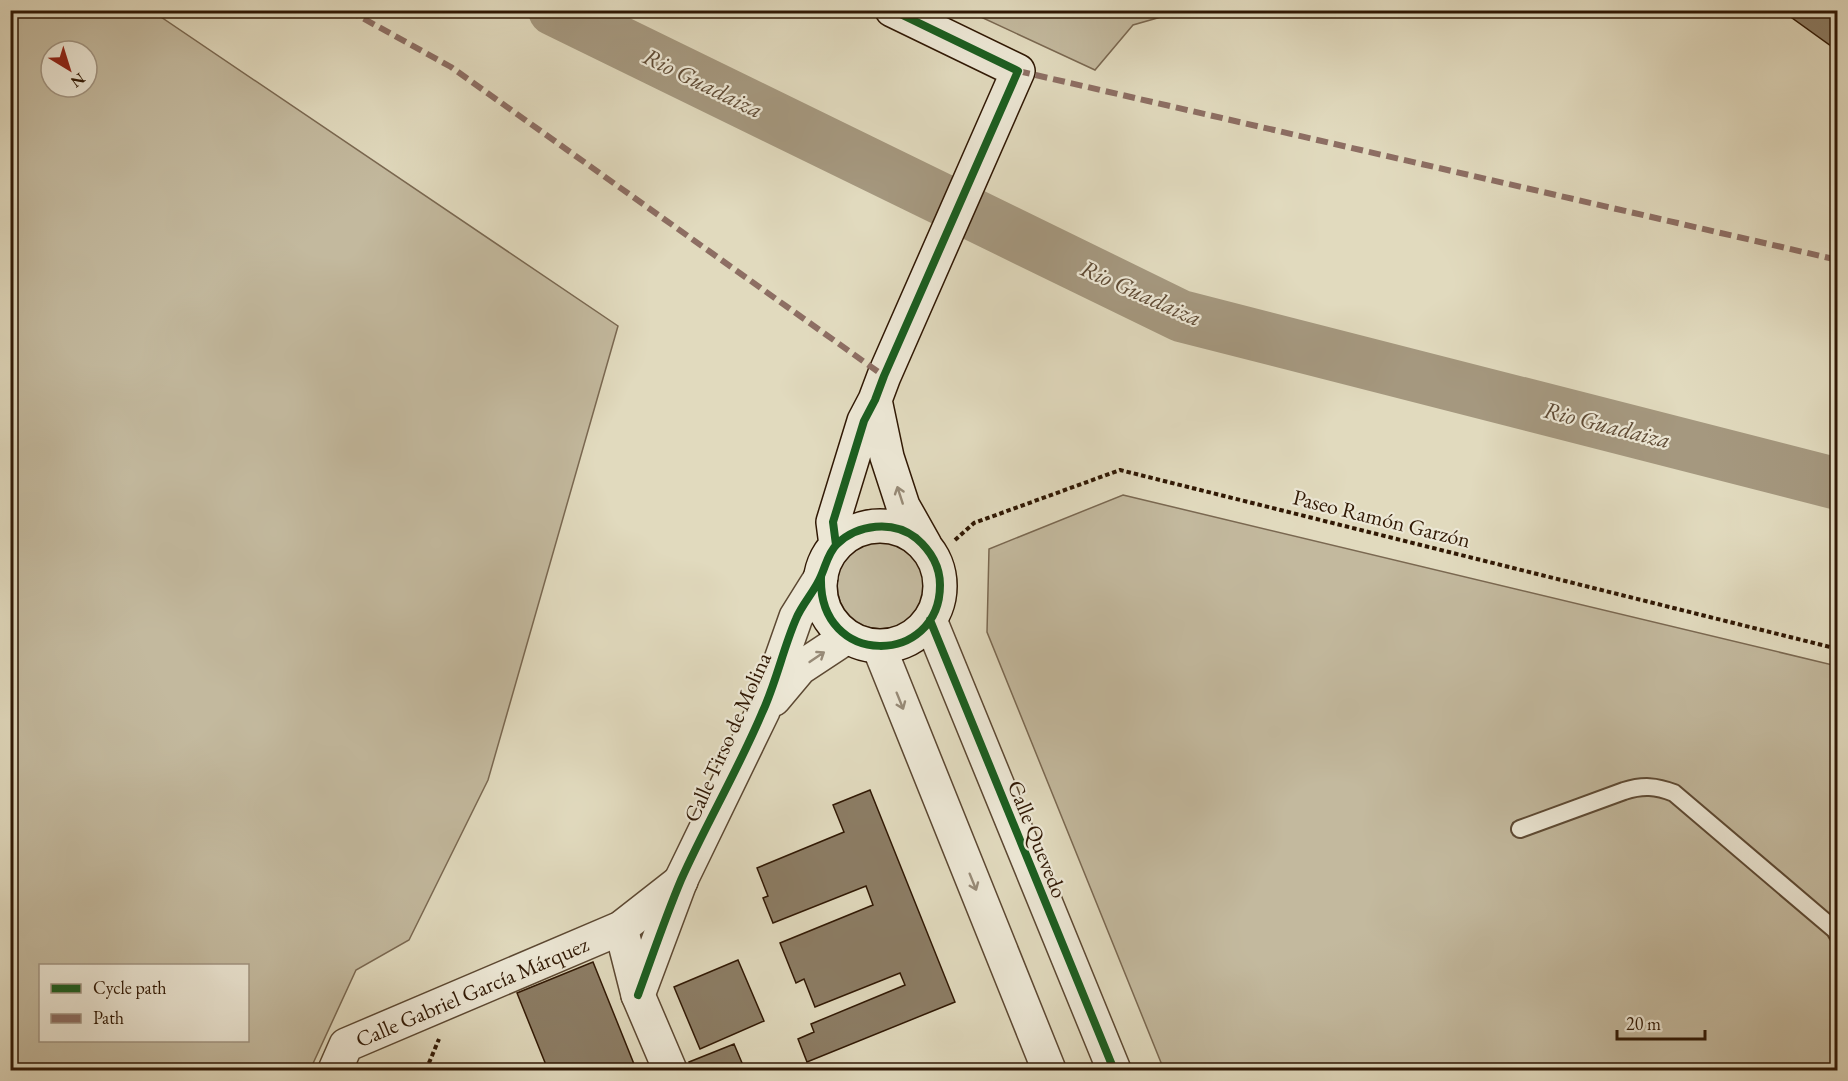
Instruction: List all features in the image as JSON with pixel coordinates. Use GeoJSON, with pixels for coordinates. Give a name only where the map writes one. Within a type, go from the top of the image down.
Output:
{"type":"FeatureCollection","features":[{"type":"Feature","properties":{"kind":"street"},"geometry":{"type":"LineString","coordinates":[[836,545],[833,522],[864,421],[876,400],[1018,71],[892,10]]}},
{"type":"Feature","properties":{"kind":"street"},"geometry":{"type":"LineString","coordinates":[[876,400],[887,457],[903,506],[930,552],[939,570],[940,583],[936,609],[920,632],[908,640],[893,645],[862,644],[847,637],[834,626],[825,611],[820,594],[821,577],[826,560],[836,545],[865,528],[882,526],[898,529],[914,536],[930,552]]}},
{"type":"Feature","properties":{"kind":"street","name":"Calle Tirso de Molina"},"geometry":{"type":"LineString","coordinates":[[638,995],[681,880],[763,711],[796,617],[821,577]]}},
{"type":"Feature","properties":{"kind":"street","name":"Calle Quevedo"},"geometry":{"type":"LineString","coordinates":[[930,620],[1114,1071]]}},
{"type":"Feature","properties":{"kind":"street","name":"Calle Tirso de Molina"},"geometry":{"type":"LineString","coordinates":[[763,711],[800,668],[847,637]]}},
{"type":"Feature","properties":{"kind":"street"},"geometry":{"type":"LineString","coordinates":[[879,646],[1049,1071]]}},
{"type":"Feature","properties":{"kind":"street","name":"Calle Gabriel García Márquez"},"geometry":{"type":"LineString","coordinates":[[334,1071],[346,1045],[621,928],[681,880]]}},
{"type":"Feature","properties":{"kind":"street"},"geometry":{"type":"LineString","coordinates":[[621,928],[638,995],[670,1071]]}},
{"type":"Feature","properties":{"kind":"lane"},"geometry":{"type":"LineString","coordinates":[[1520,829],[1641,786],[1658,787],[1674,793],[1835,930],[1838,935]]}},
{"type":"Feature","properties":{"kind":"shaded area"},"geometry":{"type":"Polygon","coordinates":[[[10,11],[152,11],[618,326],[488,780],[409,940],[356,970],[310,1070],[11,1070],[10,11]]]}},
{"type":"Feature","properties":{"kind":"shaded area"},"geometry":{"type":"Polygon","coordinates":[[[968,11],[1182,11],[1133,25],[1095,70],[968,11]]]}},
{"type":"Feature","properties":{"kind":"shaded area"},"geometry":{"type":"Polygon","coordinates":[[[1123,495],[1837,666],[1837,1070],[1164,1070],[987,632],[989,549],[1123,495]]]}},
{"type":"Feature","properties":{"kind":"shaded area"},"geometry":{"type":"Polygon","coordinates":[[[881,541],[898,545],[912,554],[921,568],[925,585],[921,602],[912,616],[898,625],[881,629],[864,625],[850,616],[841,602],[837,585],[841,568],[850,554],[864,545],[881,541]]]}},
{"type":"Feature","properties":{"kind":"building"},"geometry":{"type":"Polygon","coordinates":[[[1781,10],[1838,10],[1838,51],[1781,10]]]}},
{"type":"Feature","properties":{"kind":"building"},"geometry":{"type":"Polygon","coordinates":[[[870,790],[955,1002],[807,1062],[798,1039],[814,1032],[811,1024],[905,985],[900,973],[815,1007],[804,979],[796,983],[780,943],[873,905],[866,886],[773,923],[763,898],[768,896],[757,868],[844,832],[833,805],[870,790]]]}},
{"type":"Feature","properties":{"kind":"building"},"geometry":{"type":"Polygon","coordinates":[[[738,960],[764,1021],[700,1049],[674,987],[738,960]]]}},
{"type":"Feature","properties":{"kind":"building"},"geometry":{"type":"Polygon","coordinates":[[[593,962],[636,1069],[548,1070],[517,993],[593,962]]]}},
{"type":"Feature","properties":{"kind":"building"},"geometry":{"type":"Polygon","coordinates":[[[734,1044],[745,1070],[692,1070],[689,1062],[734,1044]]]}},
{"type":"Feature","properties":{"kind":"waterway","name":"Rio Guadaiza"},"geometry":{"type":"LineString","coordinates":[[554,10],[1181,316],[1838,484]]}},
{"type":"Feature","properties":{"kind":"marked path"},"geometry":{"type":"LineString","coordinates":[[348,10],[451,67],[884,376]]}},
{"type":"Feature","properties":{"kind":"marked path"},"geometry":{"type":"LineString","coordinates":[[1018,71],[1838,260]]}},
{"type":"Feature","properties":{"kind":"cycle path"},"geometry":{"type":"LineString","coordinates":[[836,545],[833,522],[864,421],[1018,71],[892,10]]}},
{"type":"Feature","properties":{"kind":"cycle path"},"geometry":{"type":"LineString","coordinates":[[638,995],[681,880],[753,734],[767,702],[796,619],[818,582],[834,548],[845,537],[865,529],[886,527],[907,532],[926,548],[933,559],[940,578],[940,585],[935,612],[921,631],[902,642],[879,646],[857,641],[838,628],[825,607],[821,577]]}},
{"type":"Feature","properties":{"kind":"cycle path"},"geometry":{"type":"LineString","coordinates":[[930,620],[1114,1070]]}}]}
